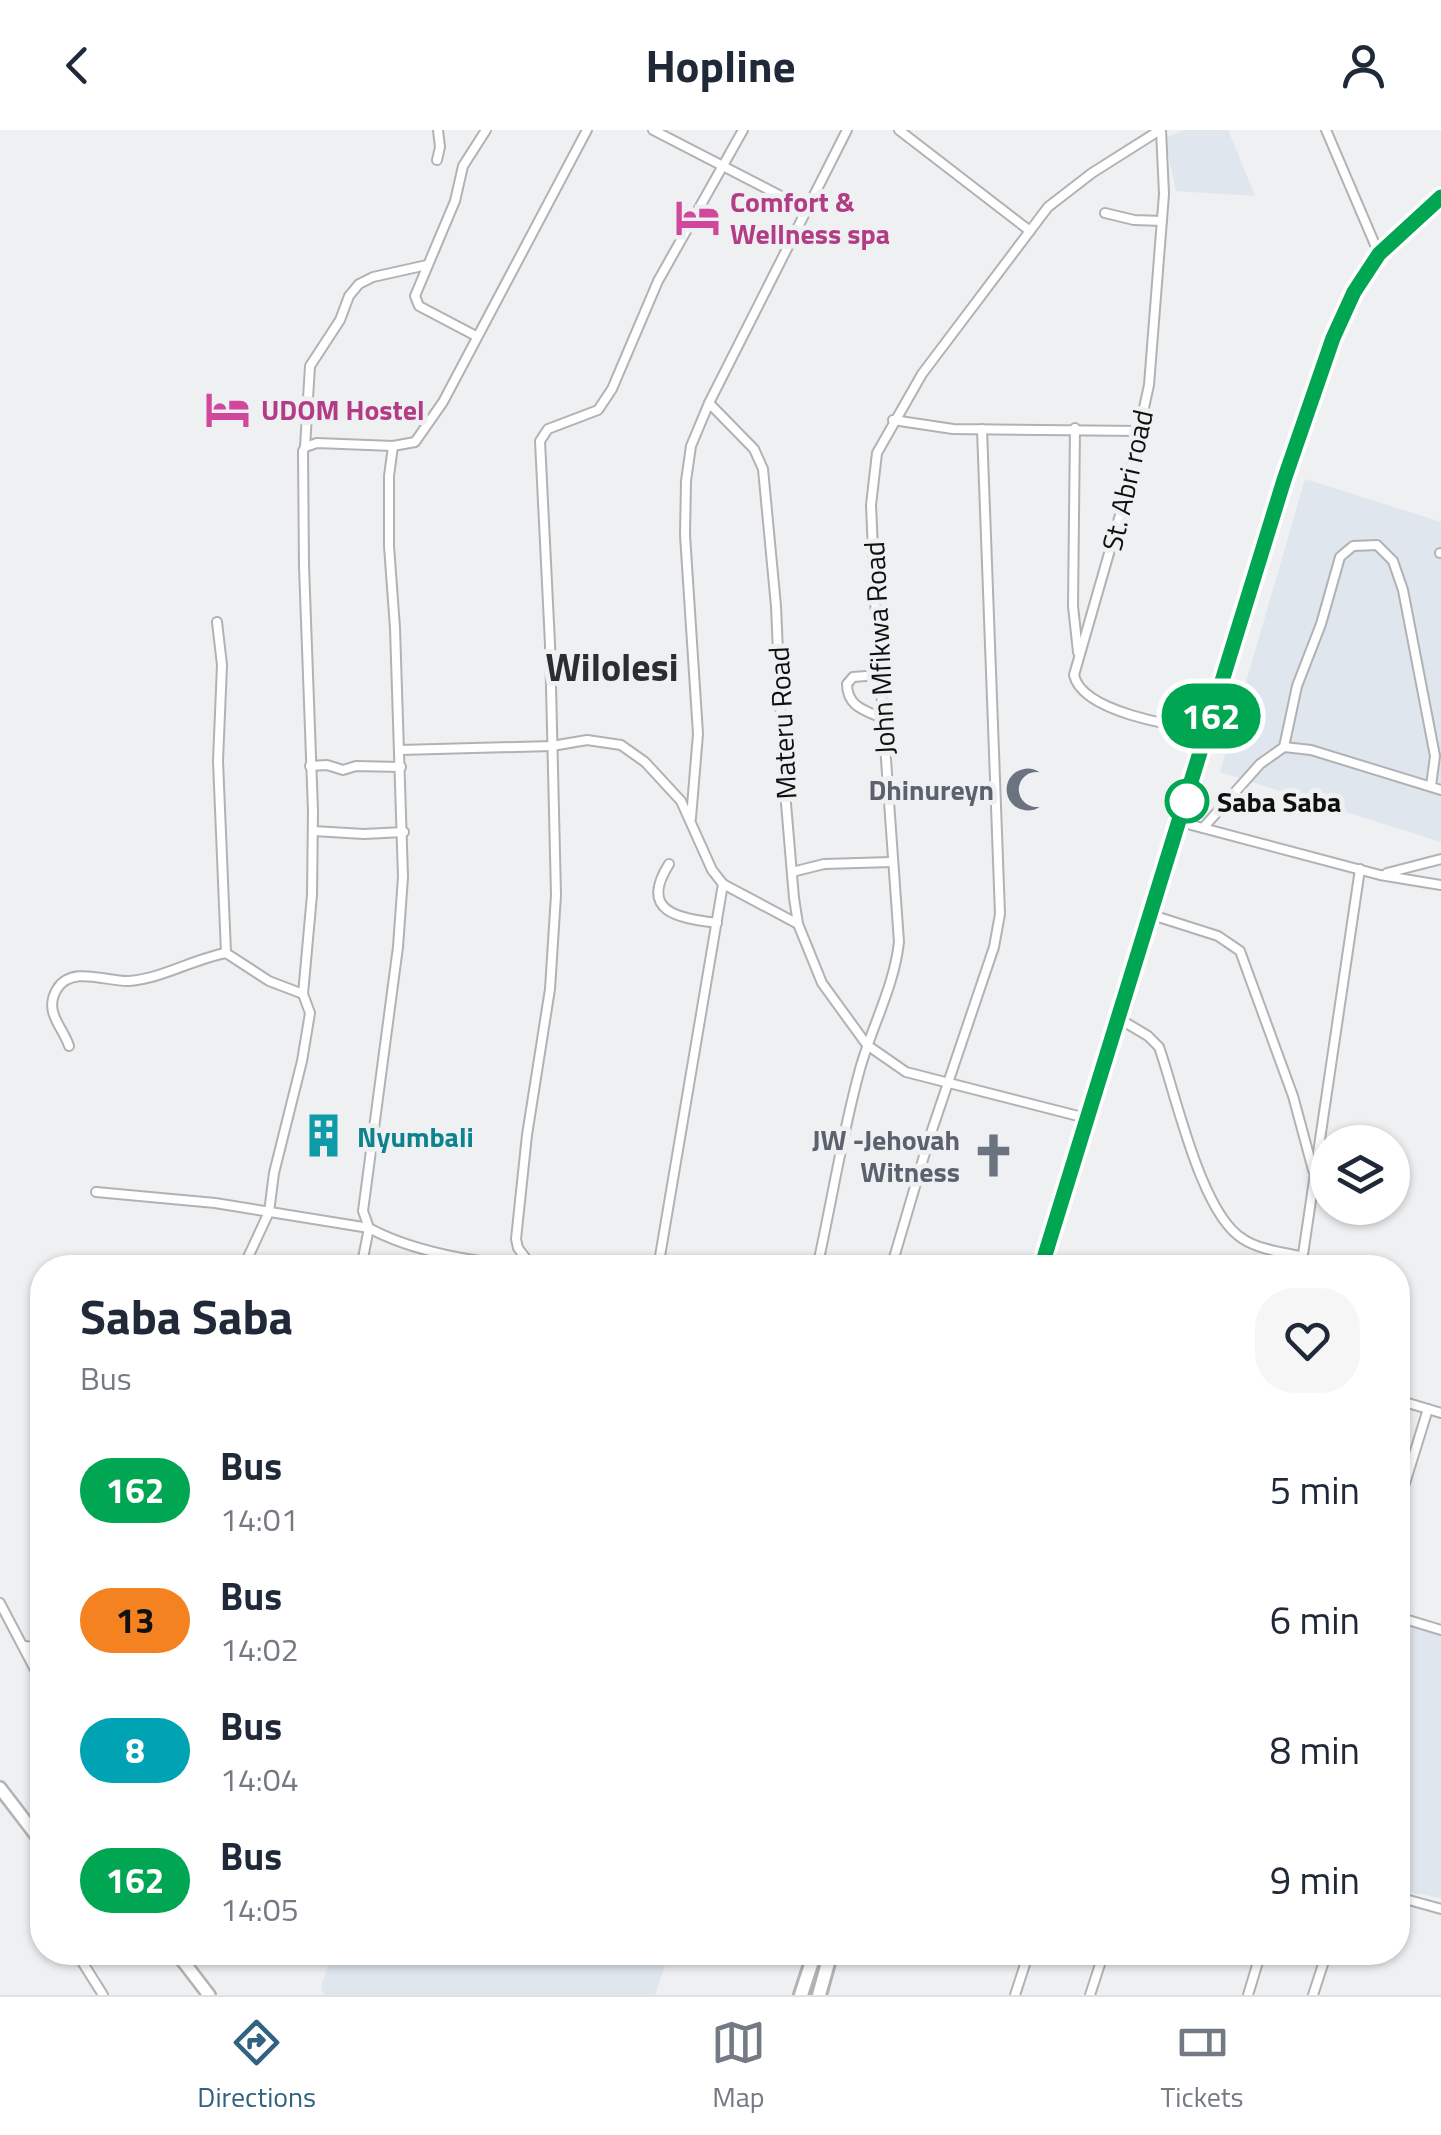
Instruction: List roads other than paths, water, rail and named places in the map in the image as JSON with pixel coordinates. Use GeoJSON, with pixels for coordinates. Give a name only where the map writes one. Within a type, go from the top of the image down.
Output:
{"type":"FeatureCollection","features":[{"type":"Feature","properties":{"kind":"highway"},"geometry":{"type":"LineString","coordinates":[[1045,1255],[1284,480],[1333,338],[1354,292],[1379,254],[1441,197]]}},
{"type":"Feature","properties":{"kind":"highway"},"geometry":{"type":"LineString","coordinates":[[801,1995],[811,1965]]}},
{"type":"Feature","properties":{"kind":"highway"},"geometry":{"type":"LineString","coordinates":[[820,1995],[828,1965]]}},
{"type":"Feature","properties":{"kind":"main road"},"geometry":{"type":"LineString","coordinates":[[0,1788],[30,1826]]}},
{"type":"Feature","properties":{"kind":"main road"},"geometry":{"type":"LineString","coordinates":[[186,1965],[209,1995]]}},
{"type":"Feature","properties":{"kind":"street"},"geometry":{"type":"LineString","coordinates":[[437,160],[438,130]]}},
{"type":"Feature","properties":{"kind":"street"},"geometry":{"type":"LineString","coordinates":[[476,336],[419,306],[415,300],[455,201],[463,166],[486,130]]}},
{"type":"Feature","properties":{"kind":"street"},"geometry":{"type":"LineString","coordinates":[[304,447],[394,446],[415,442],[420,437],[443,402],[586,130]]}},
{"type":"Feature","properties":{"kind":"street"},"geometry":{"type":"LineString","coordinates":[[653,130],[806,209]]}},
{"type":"Feature","properties":{"kind":"street"},"geometry":{"type":"LineString","coordinates":[[523,1255],[516,1239],[526,1134],[552,974],[556,895],[540,441],[548,429],[598,410],[612,389],[658,281],[743,130]]}},
{"type":"Feature","properties":{"kind":"street"},"geometry":{"type":"LineString","coordinates":[[691,818],[698,734],[685,536],[686,481],[692,446],[708,403],[848,130]]}},
{"type":"Feature","properties":{"kind":"street"},"geometry":{"type":"LineString","coordinates":[[899,130],[1030,230]]}},
{"type":"Feature","properties":{"kind":"street","name":"John Mfikwa Road"},"geometry":{"type":"LineString","coordinates":[[820,1255],[849,1112],[867,1046],[896,968],[899,942],[879,676],[872,479],[876,453],[922,374],[1030,230],[1063,195],[1160,130]]}},
{"type":"Feature","properties":{"kind":"street","name":"St. Abri road"},"geometry":{"type":"LineString","coordinates":[[1079,656],[1122,508],[1149,385],[1162,221],[1160,130]]}},
{"type":"Feature","properties":{"kind":"street"},"geometry":{"type":"LineString","coordinates":[[1326,130],[1379,254]]}},
{"type":"Feature","properties":{"kind":"street"},"geometry":{"type":"LineString","coordinates":[[1105,213],[1162,221]]}},
{"type":"Feature","properties":{"kind":"street"},"geometry":{"type":"LineString","coordinates":[[249,1255],[269,1212],[274,1173],[310,1024],[303,994],[313,831],[304,566],[304,447],[310,366],[359,284],[427,265]]}},
{"type":"Feature","properties":{"kind":"street","name":"Materu Road"},"geometry":{"type":"LineString","coordinates":[[708,403],[754,449],[763,469],[798,924],[822,983],[867,1046]]}},
{"type":"Feature","properties":{"kind":"street"},"geometry":{"type":"LineString","coordinates":[[893,420],[930,427],[1140,430]]}},
{"type":"Feature","properties":{"kind":"street"},"geometry":{"type":"LineString","coordinates":[[1076,428],[1077,687],[1121,711],[1171,726],[1206,730]]}},
{"type":"Feature","properties":{"kind":"street"},"geometry":{"type":"LineString","coordinates":[[895,1255],[994,947],[1000,914],[982,429]]}},
{"type":"Feature","properties":{"kind":"street"},"geometry":{"type":"LineString","coordinates":[[363,1255],[369,1228],[363,1211],[398,947],[404,832],[389,546],[389,476],[394,446]]}},
{"type":"Feature","properties":{"kind":"street"},"geometry":{"type":"LineString","coordinates":[[1203,828],[1260,764],[1284,747],[1310,750],[1436,788],[1435,756],[1403,590],[1393,561],[1377,545],[1354,546],[1340,556],[1297,686],[1284,747]]}},
{"type":"Feature","properties":{"kind":"street"},"geometry":{"type":"LineString","coordinates":[[217,622],[222,665],[218,762],[226,953]]}},
{"type":"Feature","properties":{"kind":"street"},"geometry":{"type":"LineString","coordinates":[[879,676],[853,677],[846,684],[846,694],[856,706],[882,718]]}},
{"type":"Feature","properties":{"kind":"street"},"geometry":{"type":"LineString","coordinates":[[400,750],[552,746],[598,740],[621,745],[666,783],[691,818],[712,870],[723,884],[798,924]]}},
{"type":"Feature","properties":{"kind":"street"},"geometry":{"type":"LineString","coordinates":[[310,766],[327,765],[338,770],[356,766],[401,767]]}},
{"type":"Feature","properties":{"kind":"street"},"geometry":{"type":"LineString","coordinates":[[1180,822],[1380,875],[1441,885]]}},
{"type":"Feature","properties":{"kind":"street"},"geometry":{"type":"LineString","coordinates":[[313,831],[404,832]]}},
{"type":"Feature","properties":{"kind":"street"},"geometry":{"type":"LineString","coordinates":[[1380,875],[1441,859]]}},
{"type":"Feature","properties":{"kind":"street"},"geometry":{"type":"LineString","coordinates":[[792,872],[824,864],[892,862]]}},
{"type":"Feature","properties":{"kind":"street"},"geometry":{"type":"LineString","coordinates":[[669,864],[659,885],[659,897],[667,912],[682,919],[717,923]]}},
{"type":"Feature","properties":{"kind":"street"},"geometry":{"type":"LineString","coordinates":[[1322,1125],[1360,869]]}},
{"type":"Feature","properties":{"kind":"street"},"geometry":{"type":"LineString","coordinates":[[660,1255],[723,884]]}},
{"type":"Feature","properties":{"kind":"street"},"geometry":{"type":"LineString","coordinates":[[1148,914],[1218,936],[1240,951],[1293,1096],[1310,1161]]}},
{"type":"Feature","properties":{"kind":"street"},"geometry":{"type":"LineString","coordinates":[[226,953],[270,981],[303,994]]}},
{"type":"Feature","properties":{"kind":"street"},"geometry":{"type":"LineString","coordinates":[[69,1046],[52,1004],[57,988],[64,982],[85,976],[126,981],[147,978],[226,953]]}},
{"type":"Feature","properties":{"kind":"street"},"geometry":{"type":"LineString","coordinates":[[1118,1018],[1148,1036],[1159,1048],[1206,1189],[1224,1221],[1235,1234],[1254,1245],[1299,1255]]}},
{"type":"Feature","properties":{"kind":"street"},"geometry":{"type":"LineString","coordinates":[[867,1046],[906,1072],[1086,1118]]}},
{"type":"Feature","properties":{"kind":"street"},"geometry":{"type":"LineString","coordinates":[[96,1192],[215,1203],[369,1228],[386,1238],[460,1255]]}},
{"type":"Feature","properties":{"kind":"street"},"geometry":{"type":"LineString","coordinates":[[1303,1255],[1310,1205]]}},
{"type":"Feature","properties":{"kind":"street"},"geometry":{"type":"LineString","coordinates":[[1410,1404],[1441,1413]]}},
{"type":"Feature","properties":{"kind":"street"},"geometry":{"type":"LineString","coordinates":[[1410,1467],[1428,1409]]}},
{"type":"Feature","properties":{"kind":"street"},"geometry":{"type":"LineString","coordinates":[[0,1603],[30,1658]]}},
{"type":"Feature","properties":{"kind":"street"},"geometry":{"type":"LineString","coordinates":[[1410,1621],[1441,1630]]}},
{"type":"Feature","properties":{"kind":"street"},"geometry":{"type":"LineString","coordinates":[[24,1646],[30,1647]]}},
{"type":"Feature","properties":{"kind":"street"},"geometry":{"type":"LineString","coordinates":[[1410,1900],[1441,1909]]}},
{"type":"Feature","properties":{"kind":"street"},"geometry":{"type":"LineString","coordinates":[[84,1965],[103,1995]]}},
{"type":"Feature","properties":{"kind":"street"},"geometry":{"type":"LineString","coordinates":[[1015,1995],[1025,1965]]}},
{"type":"Feature","properties":{"kind":"street"},"geometry":{"type":"LineString","coordinates":[[1090,1995],[1100,1965]]}},
{"type":"Feature","properties":{"kind":"street"},"geometry":{"type":"LineString","coordinates":[[1248,1995],[1257,1965]]}},
{"type":"Feature","properties":{"kind":"street"},"geometry":{"type":"LineString","coordinates":[[1313,1995],[1323,1965]]}},
{"type":"Feature","properties":{"kind":"place","name":"Comfort & Wellness spa"},"geometry":{"type":"Point","coordinates":[697,217]}},
{"type":"Feature","properties":{"kind":"place","name":"UDOM Hostel"},"geometry":{"type":"Point","coordinates":[228,409]}},
{"type":"Feature","properties":{"kind":"place","name":"Dhinureyn"},"geometry":{"type":"Point","coordinates":[1027,789]}},
{"type":"Feature","properties":{"kind":"place","name":"Saba Saba"},"geometry":{"type":"Point","coordinates":[1187,801]}},
{"type":"Feature","properties":{"kind":"place","name":"Nyumbali"},"geometry":{"type":"Point","coordinates":[324,1136]}},
{"type":"Feature","properties":{"kind":"place","name":"JW -Jehovah Witness"},"geometry":{"type":"Point","coordinates":[993,1155]}},
{"type":"Feature","properties":{"kind":"district","name":"Wilolesi"},"geometry":{"type":"Point","coordinates":[612,667]}}]}
